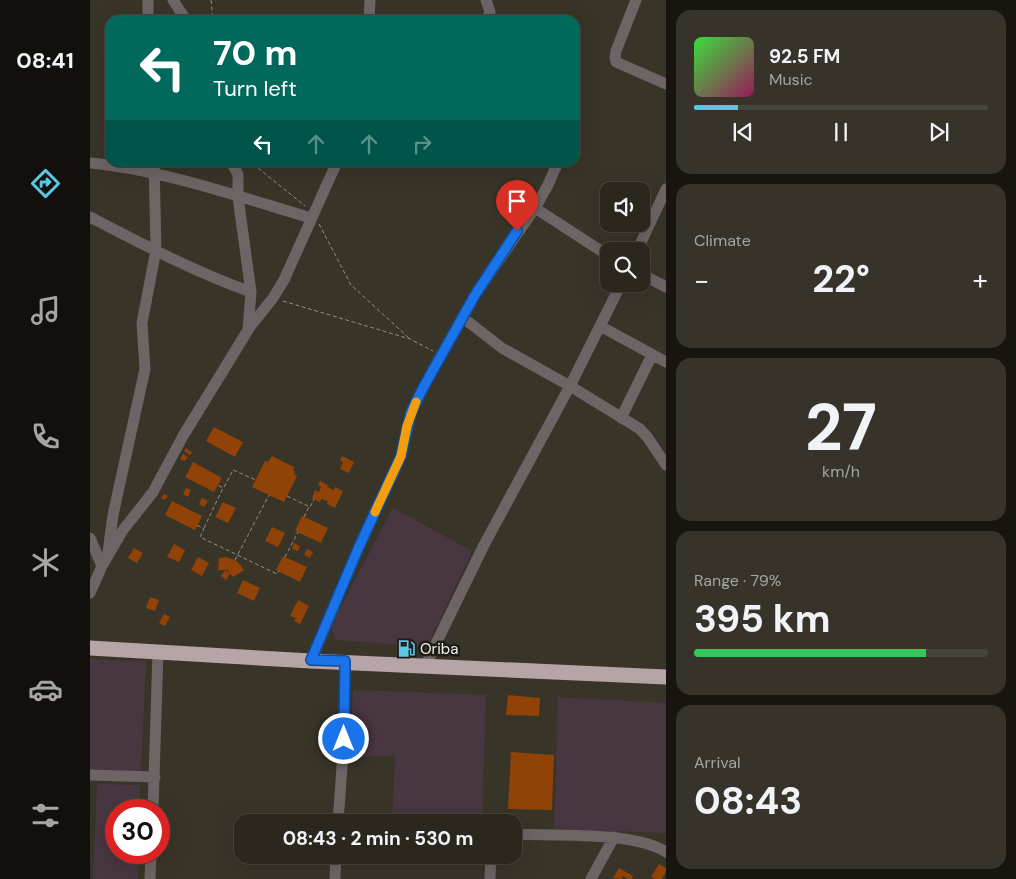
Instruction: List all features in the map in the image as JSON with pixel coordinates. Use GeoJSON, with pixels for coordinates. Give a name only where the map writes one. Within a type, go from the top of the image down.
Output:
{"type":"FeatureCollection","features":[{"type":"Feature","properties":{"kind":"highway"},"geometry":{"type":"LineString","coordinates":[[90,648],[425,666],[666,676]]}},
{"type":"Feature","properties":{"kind":"street"},"geometry":{"type":"LineString","coordinates":[[148,0],[148,15]]}},
{"type":"Feature","properties":{"kind":"street"},"geometry":{"type":"LineString","coordinates":[[173,0],[183,15]]}},
{"type":"Feature","properties":{"kind":"street"},"geometry":{"type":"LineString","coordinates":[[369,15],[370,0]]}},
{"type":"Feature","properties":{"kind":"street"},"geometry":{"type":"LineString","coordinates":[[486,0],[490,10]]}},
{"type":"Feature","properties":{"kind":"street"},"geometry":{"type":"LineString","coordinates":[[636,0],[616,51],[615,60],[666,84]]}},
{"type":"Feature","properties":{"kind":"street"},"geometry":{"type":"LineString","coordinates":[[90,163],[105,164]]}},
{"type":"Feature","properties":{"kind":"street"},"geometry":{"type":"LineString","coordinates":[[141,167],[154,168],[238,197],[312,215]]}},
{"type":"Feature","properties":{"kind":"street"},"geometry":{"type":"LineString","coordinates":[[234,167],[238,174],[238,197],[251,292],[248,330]]}},
{"type":"Feature","properties":{"kind":"street"},"geometry":{"type":"LineString","coordinates":[[90,593],[104,562],[123,530],[153,492],[182,436],[248,330],[273,298],[284,280],[335,167]]}},
{"type":"Feature","properties":{"kind":"street"},"geometry":{"type":"LineString","coordinates":[[311,660],[358,549],[401,456],[411,412],[441,354],[485,278],[535,208],[556,167]]}},
{"type":"Feature","properties":{"kind":"street"},"geometry":{"type":"LineString","coordinates":[[104,562],[112,515],[145,369],[142,323],[156,250],[154,168]]}},
{"type":"Feature","properties":{"kind":"street"},"geometry":{"type":"LineString","coordinates":[[640,242],[666,189]]}},
{"type":"Feature","properties":{"kind":"street"},"geometry":{"type":"LineString","coordinates":[[535,208],[600,250]]}},
{"type":"Feature","properties":{"kind":"street"},"geometry":{"type":"LineString","coordinates":[[90,217],[156,250],[229,284],[251,292]]}},
{"type":"Feature","properties":{"kind":"street"},"geometry":{"type":"LineString","coordinates":[[650,278],[666,286]]}},
{"type":"Feature","properties":{"kind":"street"},"geometry":{"type":"LineString","coordinates":[[425,666],[484,545],[570,386],[617,292]]}},
{"type":"Feature","properties":{"kind":"street"},"geometry":{"type":"LineString","coordinates":[[462,317],[502,348],[570,386],[643,432],[666,464]]}},
{"type":"Feature","properties":{"kind":"street"},"geometry":{"type":"LineString","coordinates":[[600,326],[652,355],[665,360]]}},
{"type":"Feature","properties":{"kind":"street"},"geometry":{"type":"LineString","coordinates":[[621,418],[652,355]]}},
{"type":"Feature","properties":{"kind":"street"},"geometry":{"type":"LineString","coordinates":[[90,538],[104,562]]}},
{"type":"Feature","properties":{"kind":"street"},"geometry":{"type":"LineString","coordinates":[[153,799],[158,651]]}},
{"type":"Feature","properties":{"kind":"street"},"geometry":{"type":"LineString","coordinates":[[339,814],[344,739],[345,661]]}},
{"type":"Feature","properties":{"kind":"street"},"geometry":{"type":"LineString","coordinates":[[90,775],[154,777]]}},
{"type":"Feature","properties":{"kind":"street"},"geometry":{"type":"LineString","coordinates":[[522,834],[614,837],[663,848]]}},
{"type":"Feature","properties":{"kind":"street"},"geometry":{"type":"LineString","coordinates":[[595,878],[614,837]]}},
{"type":"Feature","properties":{"kind":"street"},"geometry":{"type":"LineString","coordinates":[[150,879],[151,864]]}},
{"type":"Feature","properties":{"kind":"street"},"geometry":{"type":"LineString","coordinates":[[335,879],[336,864]]}},
{"type":"Feature","properties":{"kind":"street"},"geometry":{"type":"LineString","coordinates":[[490,879],[491,864]]}},
{"type":"Feature","properties":{"kind":"path"},"geometry":{"type":"LineString","coordinates":[[211,0],[212,15]]}},
{"type":"Feature","properties":{"kind":"path"},"geometry":{"type":"LineString","coordinates":[[258,167],[312,215],[351,286],[410,340]]}},
{"type":"Feature","properties":{"kind":"path"},"geometry":{"type":"LineString","coordinates":[[273,298],[410,340],[441,354]]}},
{"type":"Feature","properties":{"kind":"path"},"geometry":{"type":"LineString","coordinates":[[256,480],[233,470],[200,537],[277,574],[279,571]]}},
{"type":"Feature","properties":{"kind":"path"},"geometry":{"type":"LineString","coordinates":[[218,485],[224,488]]}},
{"type":"Feature","properties":{"kind":"path"},"geometry":{"type":"LineString","coordinates":[[235,560],[269,495]]}},
{"type":"Feature","properties":{"kind":"path"},"geometry":{"type":"LineString","coordinates":[[287,496],[310,507]]}},
{"type":"Feature","properties":{"kind":"path"},"geometry":{"type":"LineString","coordinates":[[304,517],[314,499]]}},
{"type":"Feature","properties":{"kind":"path"},"geometry":{"type":"LineString","coordinates":[[197,526],[204,529]]}},
{"type":"Feature","properties":{"kind":"path"},"geometry":{"type":"LineString","coordinates":[[285,557],[298,532]]}},
{"type":"Feature","properties":{"kind":"shaded area"},"geometry":{"type":"Polygon","coordinates":[[[393,508],[472,551],[427,647],[337,640],[330,627],[393,508]]]}},
{"type":"Feature","properties":{"kind":"shaded area"},"geometry":{"type":"Polygon","coordinates":[[[90,659],[146,661],[141,773],[90,771],[90,659]]]}},
{"type":"Feature","properties":{"kind":"shaded area"},"geometry":{"type":"Polygon","coordinates":[[[353,690],[486,695],[482,814],[392,814],[395,756],[350,757],[353,690]]]}},
{"type":"Feature","properties":{"kind":"shaded area"},"geometry":{"type":"Polygon","coordinates":[[[558,697],[666,703],[666,833],[554,829],[558,697]]]}},
{"type":"Feature","properties":{"kind":"shaded area"},"geometry":{"type":"Polygon","coordinates":[[[97,784],[140,785],[140,799],[105,799],[105,864],[138,864],[138,879],[93,879],[97,784]]]}},
{"type":"Feature","properties":{"kind":"building"},"geometry":{"type":"Polygon","coordinates":[[[214,427],[243,442],[235,457],[206,441],[214,427]]]}},
{"type":"Feature","properties":{"kind":"building"},"geometry":{"type":"Polygon","coordinates":[[[186,448],[192,452],[190,455],[184,451],[186,448]]]}},
{"type":"Feature","properties":{"kind":"building"},"geometry":{"type":"Polygon","coordinates":[[[183,454],[188,457],[185,461],[180,459],[183,454]]]}},
{"type":"Feature","properties":{"kind":"building"},"geometry":{"type":"Polygon","coordinates":[[[272,456],[294,467],[294,474],[297,476],[284,502],[252,487],[265,461],[268,462],[272,456]]]}},
{"type":"Feature","properties":{"kind":"building"},"geometry":{"type":"Polygon","coordinates":[[[342,456],[354,462],[349,473],[340,469],[343,462],[340,460],[342,456]]]}},
{"type":"Feature","properties":{"kind":"building"},"geometry":{"type":"Polygon","coordinates":[[[193,462],[222,478],[214,492],[185,477],[193,462]]]}},
{"type":"Feature","properties":{"kind":"building"},"geometry":{"type":"Polygon","coordinates":[[[320,481],[328,485],[327,487],[334,490],[335,487],[343,491],[335,508],[327,504],[328,501],[321,499],[320,502],[312,498],[315,490],[319,492],[321,487],[318,485],[320,481]]]}},
{"type":"Feature","properties":{"kind":"building"},"geometry":{"type":"Polygon","coordinates":[[[186,488],[191,490],[188,497],[183,494],[186,488]]]}},
{"type":"Feature","properties":{"kind":"building"},"geometry":{"type":"Polygon","coordinates":[[[164,494],[168,496],[165,500],[161,498],[164,494]]]}},
{"type":"Feature","properties":{"kind":"building"},"geometry":{"type":"Polygon","coordinates":[[[202,498],[208,501],[204,507],[199,504],[202,498]]]}},
{"type":"Feature","properties":{"kind":"building"},"geometry":{"type":"Polygon","coordinates":[[[172,501],[202,516],[195,530],[165,515],[172,501]]]}},
{"type":"Feature","properties":{"kind":"building"},"geometry":{"type":"Polygon","coordinates":[[[223,502],[236,508],[228,523],[215,517],[223,502]]]}},
{"type":"Feature","properties":{"kind":"building"},"geometry":{"type":"Polygon","coordinates":[[[302,516],[328,528],[321,543],[295,531],[302,516]]]}},
{"type":"Feature","properties":{"kind":"building"},"geometry":{"type":"Polygon","coordinates":[[[272,527],[285,533],[278,547],[265,541],[272,527]]]}},
{"type":"Feature","properties":{"kind":"building"},"geometry":{"type":"Polygon","coordinates":[[[294,543],[300,546],[298,551],[292,549],[294,543]]]}},
{"type":"Feature","properties":{"kind":"building"},"geometry":{"type":"Polygon","coordinates":[[[174,544],[185,550],[179,562],[167,557],[174,544]]]}},
{"type":"Feature","properties":{"kind":"building"},"geometry":{"type":"Polygon","coordinates":[[[134,548],[143,553],[137,563],[128,558],[134,548]]]}},
{"type":"Feature","properties":{"kind":"building"},"geometry":{"type":"Polygon","coordinates":[[[307,549],[313,552],[310,558],[304,555],[307,549]]]}},
{"type":"Feature","properties":{"kind":"building"},"geometry":{"type":"Polygon","coordinates":[[[283,556],[307,567],[300,582],[276,570],[283,556]]]}},
{"type":"Feature","properties":{"kind":"building"},"geometry":{"type":"Polygon","coordinates":[[[198,557],[209,563],[202,576],[191,570],[198,557]]]}},
{"type":"Feature","properties":{"kind":"building"},"geometry":{"type":"Polygon","coordinates":[[[226,557],[237,561],[244,570],[233,577],[227,570],[218,570],[219,558],[226,557]]]}},
{"type":"Feature","properties":{"kind":"building"},"geometry":{"type":"Polygon","coordinates":[[[225,570],[230,574],[226,580],[221,576],[225,570]]]}},
{"type":"Feature","properties":{"kind":"building"},"geometry":{"type":"Polygon","coordinates":[[[243,580],[260,588],[254,601],[237,593],[243,580]]]}},
{"type":"Feature","properties":{"kind":"building"},"geometry":{"type":"Polygon","coordinates":[[[150,597],[159,600],[155,611],[146,608],[150,597]]]}},
{"type":"Feature","properties":{"kind":"building"},"geometry":{"type":"Polygon","coordinates":[[[298,600],[309,606],[300,624],[294,621],[296,618],[290,616],[298,600]]]}},
{"type":"Feature","properties":{"kind":"building"},"geometry":{"type":"Polygon","coordinates":[[[164,614],[170,617],[165,626],[159,623],[164,614]]]}},
{"type":"Feature","properties":{"kind":"building"},"geometry":{"type":"Polygon","coordinates":[[[508,695],[540,698],[539,716],[506,715],[508,695]]]}},
{"type":"Feature","properties":{"kind":"building"},"geometry":{"type":"Polygon","coordinates":[[[511,752],[554,755],[552,810],[508,809],[511,752]]]}},
{"type":"Feature","properties":{"kind":"building"},"geometry":{"type":"Polygon","coordinates":[[[659,864],[666,868],[666,871],[662,879],[655,879],[651,877],[659,864]]]}},
{"type":"Feature","properties":{"kind":"building"},"geometry":{"type":"Polygon","coordinates":[[[619,868],[633,876],[632,879],[623,876],[622,879],[613,878],[619,868]]]}},
{"type":"Feature","properties":{"kind":"slow traffic"},"geometry":{"type":"LineString","coordinates":[[375,512],[401,456],[407,426],[416,402]]}},
{"type":"Feature","properties":{"kind":"place","name":"Oriba"},"geometry":{"type":"Point","coordinates":[406,649]}},
{"type":"Feature","properties":{"kind":"route"},"geometry":{"type":"LineString","coordinates":[[344,739],[345,661],[311,660],[358,549],[401,456],[411,412],[475,295],[517,231]]}}]}
